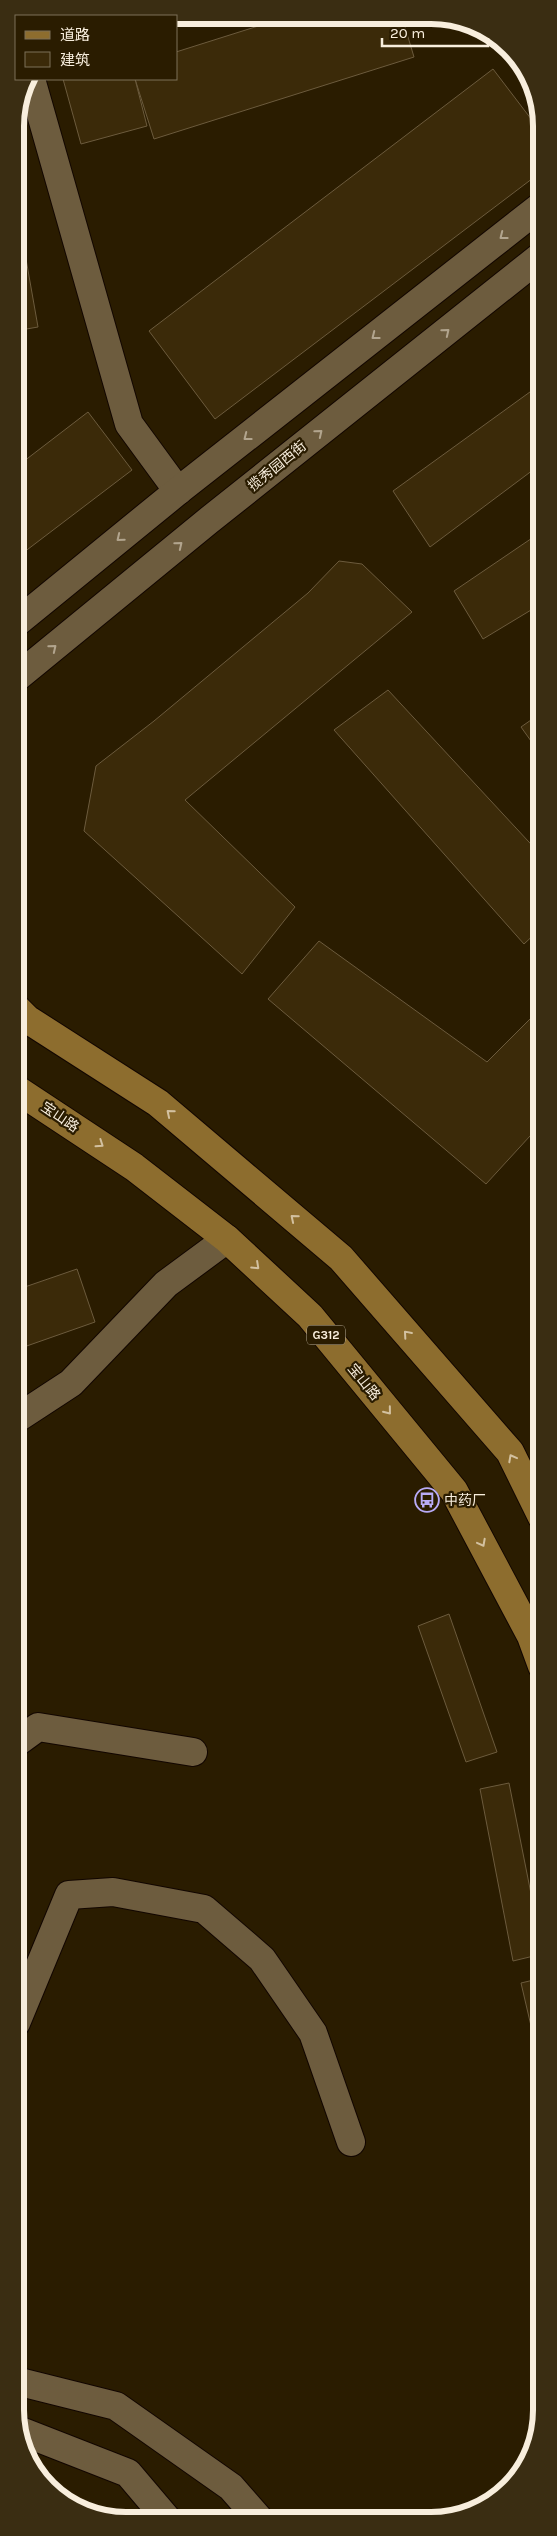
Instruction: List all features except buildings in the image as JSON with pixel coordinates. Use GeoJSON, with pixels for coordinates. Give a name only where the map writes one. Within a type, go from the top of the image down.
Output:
{"type":"FeatureCollection","features":[{"type":"Feature","properties":{"kind":"main road"},"geometry":{"type":"LineString","coordinates":[[24,1017],[158,1103],[340,1258],[510,1452],[533,1499]]}},
{"type":"Feature","properties":{"kind":"main road","name":"宝山路"},"geometry":{"type":"LineString","coordinates":[[24,1094],[134,1167],[226,1239],[310,1316],[454,1492],[533,1641]]}},
{"type":"Feature","properties":{"kind":"street"},"geometry":{"type":"LineString","coordinates":[[33,85],[129,424],[178,490]]}},
{"type":"Feature","properties":{"kind":"street"},"geometry":{"type":"LineString","coordinates":[[24,617],[178,490],[533,212]]}},
{"type":"Feature","properties":{"kind":"street","name":"揽秀园西街"},"geometry":{"type":"LineString","coordinates":[[24,673],[201,527],[533,262]]}},
{"type":"Feature","properties":{"kind":"street"},"geometry":{"type":"LineString","coordinates":[[24,1413],[71,1383],[166,1284],[226,1239]]}},
{"type":"Feature","properties":{"kind":"street"},"geometry":{"type":"LineString","coordinates":[[24,1737],[38,1727],[193,1752]]}},
{"type":"Feature","properties":{"kind":"street"},"geometry":{"type":"LineString","coordinates":[[24,2005],[69,1895],[113,1892],[204,1909],[262,1959],[312,2033],[351,2142]]}},
{"type":"Feature","properties":{"kind":"street"},"geometry":{"type":"LineString","coordinates":[[24,2385],[116,2406],[232,2487],[253,2512]]}},
{"type":"Feature","properties":{"kind":"street"},"geometry":{"type":"LineString","coordinates":[[26,2433],[128,2473],[161,2512]]}},
{"type":"Feature","properties":{"kind":"place","name":"中药厂"},"geometry":{"type":"Point","coordinates":[427,1500]}}]}
